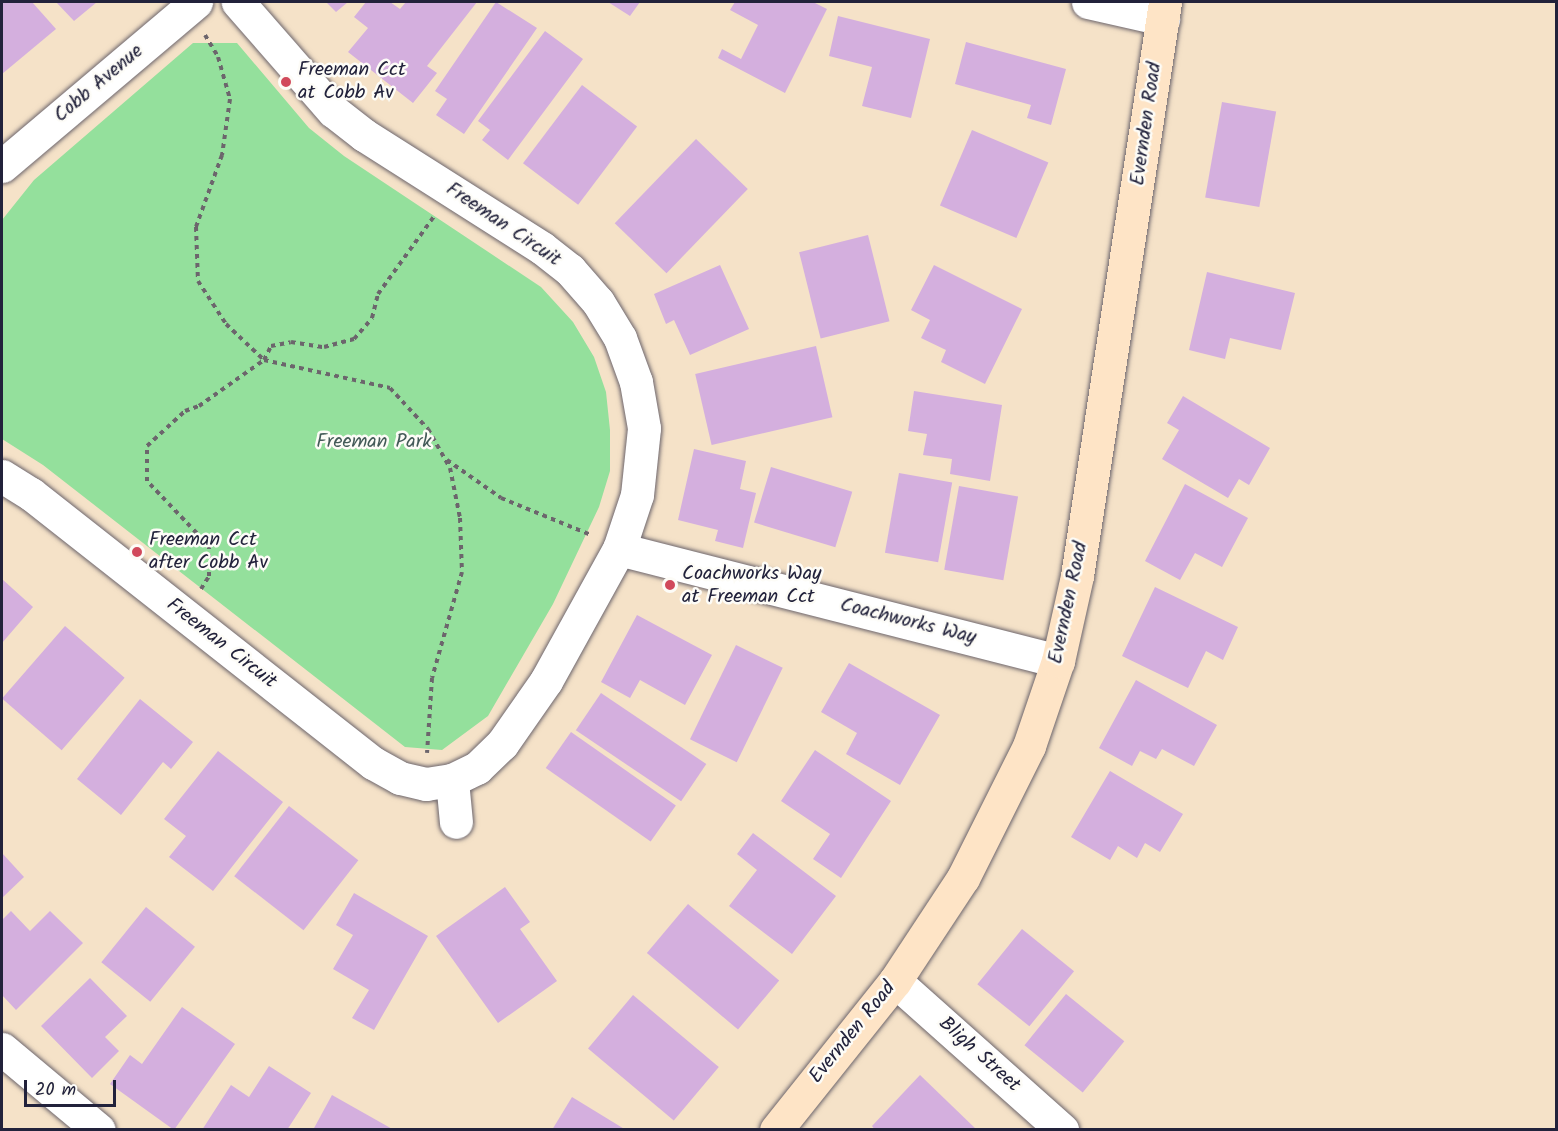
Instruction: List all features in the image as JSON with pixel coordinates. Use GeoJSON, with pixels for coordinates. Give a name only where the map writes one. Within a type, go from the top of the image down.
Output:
{"type":"FeatureCollection","features":[{"type":"Feature","properties":{"kind":"street","name":"Freeman Circuit"},"geometry":{"type":"LineString","coordinates":[[2,476],[31,494],[373,763],[400,778],[439,782],[477,768],[502,744],[546,681],[619,549],[637,495],[644,428],[636,382],[620,339],[598,302],[570,270],[333,111],[238,2]]}},
{"type":"Feature","properties":{"kind":"street"},"geometry":{"type":"LineString","coordinates":[[1088,2],[1164,10]]}},
{"type":"Feature","properties":{"kind":"street","name":"Cobb Avenue"},"geometry":{"type":"LineString","coordinates":[[2,166],[192,5]]}},
{"type":"Feature","properties":{"kind":"street","name":"Evernden Road"},"geometry":{"type":"LineString","coordinates":[[776,1130],[896,981],[963,878],[1004,803],[1029,746],[1058,661],[1079,565],[1164,10]]}},
{"type":"Feature","properties":{"kind":"street","name":"Coachworks Way"},"geometry":{"type":"LineString","coordinates":[[619,549],[1058,661]]}},
{"type":"Feature","properties":{"kind":"street"},"geometry":{"type":"LineString","coordinates":[[439,782],[456,822]]}},
{"type":"Feature","properties":{"kind":"street","name":"Bligh Street"},"geometry":{"type":"LineString","coordinates":[[896,981],[1062,1130]]}},
{"type":"Feature","properties":{"kind":"street"},"geometry":{"type":"LineString","coordinates":[[2,1049],[99,1130]]}},
{"type":"Feature","properties":{"kind":"path"},"geometry":{"type":"LineString","coordinates":[[192,5],[218,57],[230,99],[222,155],[196,227],[198,280],[226,324],[264,360],[390,387],[428,429],[445,458],[460,518],[462,572],[432,678],[439,782]]}},
{"type":"Feature","properties":{"kind":"path"},"geometry":{"type":"LineString","coordinates":[[184,615],[209,576],[209,546],[147,482],[147,446],[185,411],[199,406],[264,360],[272,346],[291,342],[324,347],[354,339],[372,318],[378,294],[452,190]]}},
{"type":"Feature","properties":{"kind":"path"},"geometry":{"type":"LineString","coordinates":[[445,458],[501,498],[619,549]]}},
{"type":"Feature","properties":{"kind":"green space","name":"Freeman Park"},"geometry":{"type":"Polygon","coordinates":[[[193,43],[237,43],[309,128],[344,156],[541,287],[573,322],[594,357],[606,392],[610,430],[610,471],[599,507],[553,604],[488,716],[442,750],[405,747],[43,465],[2,439],[2,220],[34,180],[193,43]]]}},
{"type":"Feature","properties":{"kind":"building"},"geometry":{"type":"Polygon","coordinates":[[[2,2],[32,2],[56,29],[2,74],[2,2]]]}},
{"type":"Feature","properties":{"kind":"building"},"geometry":{"type":"Polygon","coordinates":[[[56,2],[97,2],[74,21],[56,2]]]}},
{"type":"Feature","properties":{"kind":"building"},"geometry":{"type":"Polygon","coordinates":[[[326,2],[348,2],[336,12],[326,2]]]}},
{"type":"Feature","properties":{"kind":"building"},"geometry":{"type":"Polygon","coordinates":[[[366,2],[390,2],[400,9],[406,2],[477,2],[427,66],[437,73],[413,103],[348,52],[368,28],[354,17],[366,2]]]}},
{"type":"Feature","properties":{"kind":"building"},"geometry":{"type":"Polygon","coordinates":[[[496,2],[537,28],[464,134],[436,115],[447,99],[435,91],[496,2]]]}},
{"type":"Feature","properties":{"kind":"building"},"geometry":{"type":"Polygon","coordinates":[[[608,2],[640,2],[630,16],[608,2]]]}},
{"type":"Feature","properties":{"kind":"building"},"geometry":{"type":"Polygon","coordinates":[[[735,2],[813,2],[827,9],[785,93],[718,58],[722,49],[741,59],[758,25],[730,10],[735,2]]]}},
{"type":"Feature","properties":{"kind":"building"},"geometry":{"type":"Polygon","coordinates":[[[838,16],[930,39],[911,118],[862,106],[872,67],[829,56],[838,16]]]}},
{"type":"Feature","properties":{"kind":"building"},"geometry":{"type":"Polygon","coordinates":[[[545,31],[583,59],[508,160],[482,140],[490,130],[478,121],[545,31]]]}},
{"type":"Feature","properties":{"kind":"building"},"geometry":{"type":"Polygon","coordinates":[[[966,42],[1066,69],[1051,125],[1027,118],[1031,105],[955,84],[966,42]]]}},
{"type":"Feature","properties":{"kind":"building"},"geometry":{"type":"Polygon","coordinates":[[[582,85],[637,127],[578,205],[523,163],[582,85]]]}},
{"type":"Feature","properties":{"kind":"building"},"geometry":{"type":"Polygon","coordinates":[[[1222,102],[1276,112],[1259,207],[1205,198],[1222,102]]]}},
{"type":"Feature","properties":{"kind":"building"},"geometry":{"type":"Polygon","coordinates":[[[972,130],[1048,162],[1016,238],[940,205],[972,130]]]}},
{"type":"Feature","properties":{"kind":"building"},"geometry":{"type":"Polygon","coordinates":[[[696,139],[748,189],[667,273],[615,223],[696,139]]]}},
{"type":"Feature","properties":{"kind":"building"},"geometry":{"type":"Polygon","coordinates":[[[868,235],[890,321],[821,339],[799,252],[868,235]]]}},
{"type":"Feature","properties":{"kind":"building"},"geometry":{"type":"Polygon","coordinates":[[[720,265],[749,329],[690,355],[674,320],[666,324],[654,294],[720,265]]]}},
{"type":"Feature","properties":{"kind":"building"},"geometry":{"type":"Polygon","coordinates":[[[934,265],[1022,309],[985,384],[941,362],[946,350],[921,338],[930,320],[911,310],[934,265]]]}},
{"type":"Feature","properties":{"kind":"building"},"geometry":{"type":"Polygon","coordinates":[[[1207,272],[1295,293],[1281,350],[1230,338],[1225,359],[1189,350],[1207,272]]]}},
{"type":"Feature","properties":{"kind":"building"},"geometry":{"type":"Polygon","coordinates":[[[816,346],[832,417],[712,445],[695,374],[816,346]]]}},
{"type":"Feature","properties":{"kind":"building"},"geometry":{"type":"Polygon","coordinates":[[[914,391],[1002,405],[990,481],[950,474],[952,459],[923,455],[927,434],[908,431],[914,391]]]}},
{"type":"Feature","properties":{"kind":"building"},"geometry":{"type":"Polygon","coordinates":[[[1183,396],[1270,448],[1249,485],[1239,479],[1228,498],[1162,459],[1179,430],[1167,423],[1183,396]]]}},
{"type":"Feature","properties":{"kind":"building"},"geometry":{"type":"Polygon","coordinates":[[[694,449],[746,461],[740,489],[756,493],[743,548],[715,541],[718,530],[678,520],[694,449]]]}},
{"type":"Feature","properties":{"kind":"building"},"geometry":{"type":"Polygon","coordinates":[[[771,467],[852,492],[835,547],[754,522],[771,467]]]}},
{"type":"Feature","properties":{"kind":"building"},"geometry":{"type":"Polygon","coordinates":[[[899,473],[952,482],[938,562],[885,553],[899,473]]]}},
{"type":"Feature","properties":{"kind":"building"},"geometry":{"type":"Polygon","coordinates":[[[1185,484],[1248,518],[1222,567],[1195,553],[1180,580],[1145,561],[1185,484]]]}},
{"type":"Feature","properties":{"kind":"building"},"geometry":{"type":"Polygon","coordinates":[[[959,486],[1018,496],[1003,580],[944,570],[959,486]]]}},
{"type":"Feature","properties":{"kind":"building"},"geometry":{"type":"Polygon","coordinates":[[[2,579],[33,607],[2,643],[2,579]]]}},
{"type":"Feature","properties":{"kind":"building"},"geometry":{"type":"Polygon","coordinates":[[[1155,587],[1238,627],[1223,660],[1206,651],[1188,688],[1122,656],[1155,587]]]}},
{"type":"Feature","properties":{"kind":"building"},"geometry":{"type":"Polygon","coordinates":[[[637,615],[712,655],[685,705],[640,680],[630,698],[601,682],[637,615]]]}},
{"type":"Feature","properties":{"kind":"building"},"geometry":{"type":"Polygon","coordinates":[[[65,626],[125,678],[62,750],[2,698],[65,626]]]}},
{"type":"Feature","properties":{"kind":"building"},"geometry":{"type":"Polygon","coordinates":[[[736,645],[783,668],[737,762],[690,739],[736,645]]]}},
{"type":"Feature","properties":{"kind":"building"},"geometry":{"type":"Polygon","coordinates":[[[849,663],[940,715],[900,785],[846,754],[857,733],[821,712],[849,663]]]}},
{"type":"Feature","properties":{"kind":"building"},"geometry":{"type":"Polygon","coordinates":[[[1136,680],[1217,725],[1194,766],[1162,749],[1156,759],[1140,751],[1132,766],[1099,748],[1136,680]]]}},
{"type":"Feature","properties":{"kind":"building"},"geometry":{"type":"Polygon","coordinates":[[[601,693],[706,764],[681,801],[576,730],[601,693]]]}},
{"type":"Feature","properties":{"kind":"building"},"geometry":{"type":"Polygon","coordinates":[[[140,699],[193,742],[171,769],[163,762],[121,815],[77,779],[140,699]]]}},
{"type":"Feature","properties":{"kind":"building"},"geometry":{"type":"Polygon","coordinates":[[[571,732],[676,805],[651,841],[546,768],[571,732]]]}},
{"type":"Feature","properties":{"kind":"building"},"geometry":{"type":"Polygon","coordinates":[[[815,750],[891,801],[841,878],[813,859],[830,834],[781,801],[815,750]]]}},
{"type":"Feature","properties":{"kind":"building"},"geometry":{"type":"Polygon","coordinates":[[[218,751],[283,802],[213,891],[169,857],[186,836],[164,819],[218,751]]]}},
{"type":"Feature","properties":{"kind":"building"},"geometry":{"type":"Polygon","coordinates":[[[1110,771],[1183,814],[1160,852],[1145,843],[1137,858],[1118,846],[1110,860],[1071,837],[1110,771]]]}},
{"type":"Feature","properties":{"kind":"building"},"geometry":{"type":"Polygon","coordinates":[[[289,806],[358,860],[304,930],[234,876],[289,806]]]}},
{"type":"Feature","properties":{"kind":"building"},"geometry":{"type":"Polygon","coordinates":[[[753,833],[836,896],[792,954],[729,906],[757,870],[737,854],[753,833]]]}},
{"type":"Feature","properties":{"kind":"building"},"geometry":{"type":"Polygon","coordinates":[[[2,853],[24,877],[2,898],[2,853]]]}},
{"type":"Feature","properties":{"kind":"building"},"geometry":{"type":"Polygon","coordinates":[[[505,887],[530,922],[520,929],[557,981],[498,1023],[436,936],[505,887]]]}},
{"type":"Feature","properties":{"kind":"building"},"geometry":{"type":"Polygon","coordinates":[[[354,893],[428,936],[374,1030],[352,1018],[369,990],[333,969],[353,935],[336,925],[354,893]]]}},
{"type":"Feature","properties":{"kind":"building"},"geometry":{"type":"Polygon","coordinates":[[[688,904],[779,980],[738,1030],[647,953],[688,904]]]}},
{"type":"Feature","properties":{"kind":"building"},"geometry":{"type":"Polygon","coordinates":[[[146,907],[195,947],[150,1002],[101,962],[146,907]]]}},
{"type":"Feature","properties":{"kind":"building"},"geometry":{"type":"Polygon","coordinates":[[[11,911],[30,931],[50,911],[83,943],[16,1010],[2,995],[2,920],[11,911]]]}},
{"type":"Feature","properties":{"kind":"building"},"geometry":{"type":"Polygon","coordinates":[[[1022,929],[1074,971],[1029,1026],[977,984],[1022,929]]]}},
{"type":"Feature","properties":{"kind":"building"},"geometry":{"type":"Polygon","coordinates":[[[90,978],[127,1016],[105,1037],[119,1051],[92,1078],[41,1026],[90,978]]]}},
{"type":"Feature","properties":{"kind":"building"},"geometry":{"type":"Polygon","coordinates":[[[1066,994],[1124,1041],[1083,1092],[1024,1045],[1066,994]]]}},
{"type":"Feature","properties":{"kind":"building"},"geometry":{"type":"Polygon","coordinates":[[[633,995],[719,1067],[674,1121],[588,1049],[633,995]]]}},
{"type":"Feature","properties":{"kind":"building"},"geometry":{"type":"Polygon","coordinates":[[[182,1007],[235,1044],[174,1130],[110,1084],[130,1055],[142,1064],[182,1007]]]}},
{"type":"Feature","properties":{"kind":"building"},"geometry":{"type":"Polygon","coordinates":[[[269,1066],[311,1093],[287,1130],[202,1130],[231,1085],[249,1097],[269,1066]]]}},
{"type":"Feature","properties":{"kind":"building"},"geometry":{"type":"Polygon","coordinates":[[[920,1075],[977,1130],[875,1130],[872,1126],[920,1075]]]}},
{"type":"Feature","properties":{"kind":"building"},"geometry":{"type":"Polygon","coordinates":[[[332,1095],[394,1130],[313,1130],[332,1095]]]}},
{"type":"Feature","properties":{"kind":"building"},"geometry":{"type":"Polygon","coordinates":[[[572,1097],[626,1130],[552,1130],[572,1097]]]}},
{"type":"Feature","properties":{"kind":"place","name":"Freeman Cct at Cobb Av"},"geometry":{"type":"Point","coordinates":[286,82]}},
{"type":"Feature","properties":{"kind":"place","name":"Freeman Cct after Cobb Av"},"geometry":{"type":"Point","coordinates":[137,552]}},
{"type":"Feature","properties":{"kind":"place","name":"Coachworks Way at Freeman Cct"},"geometry":{"type":"Point","coordinates":[670,585]}}]}
